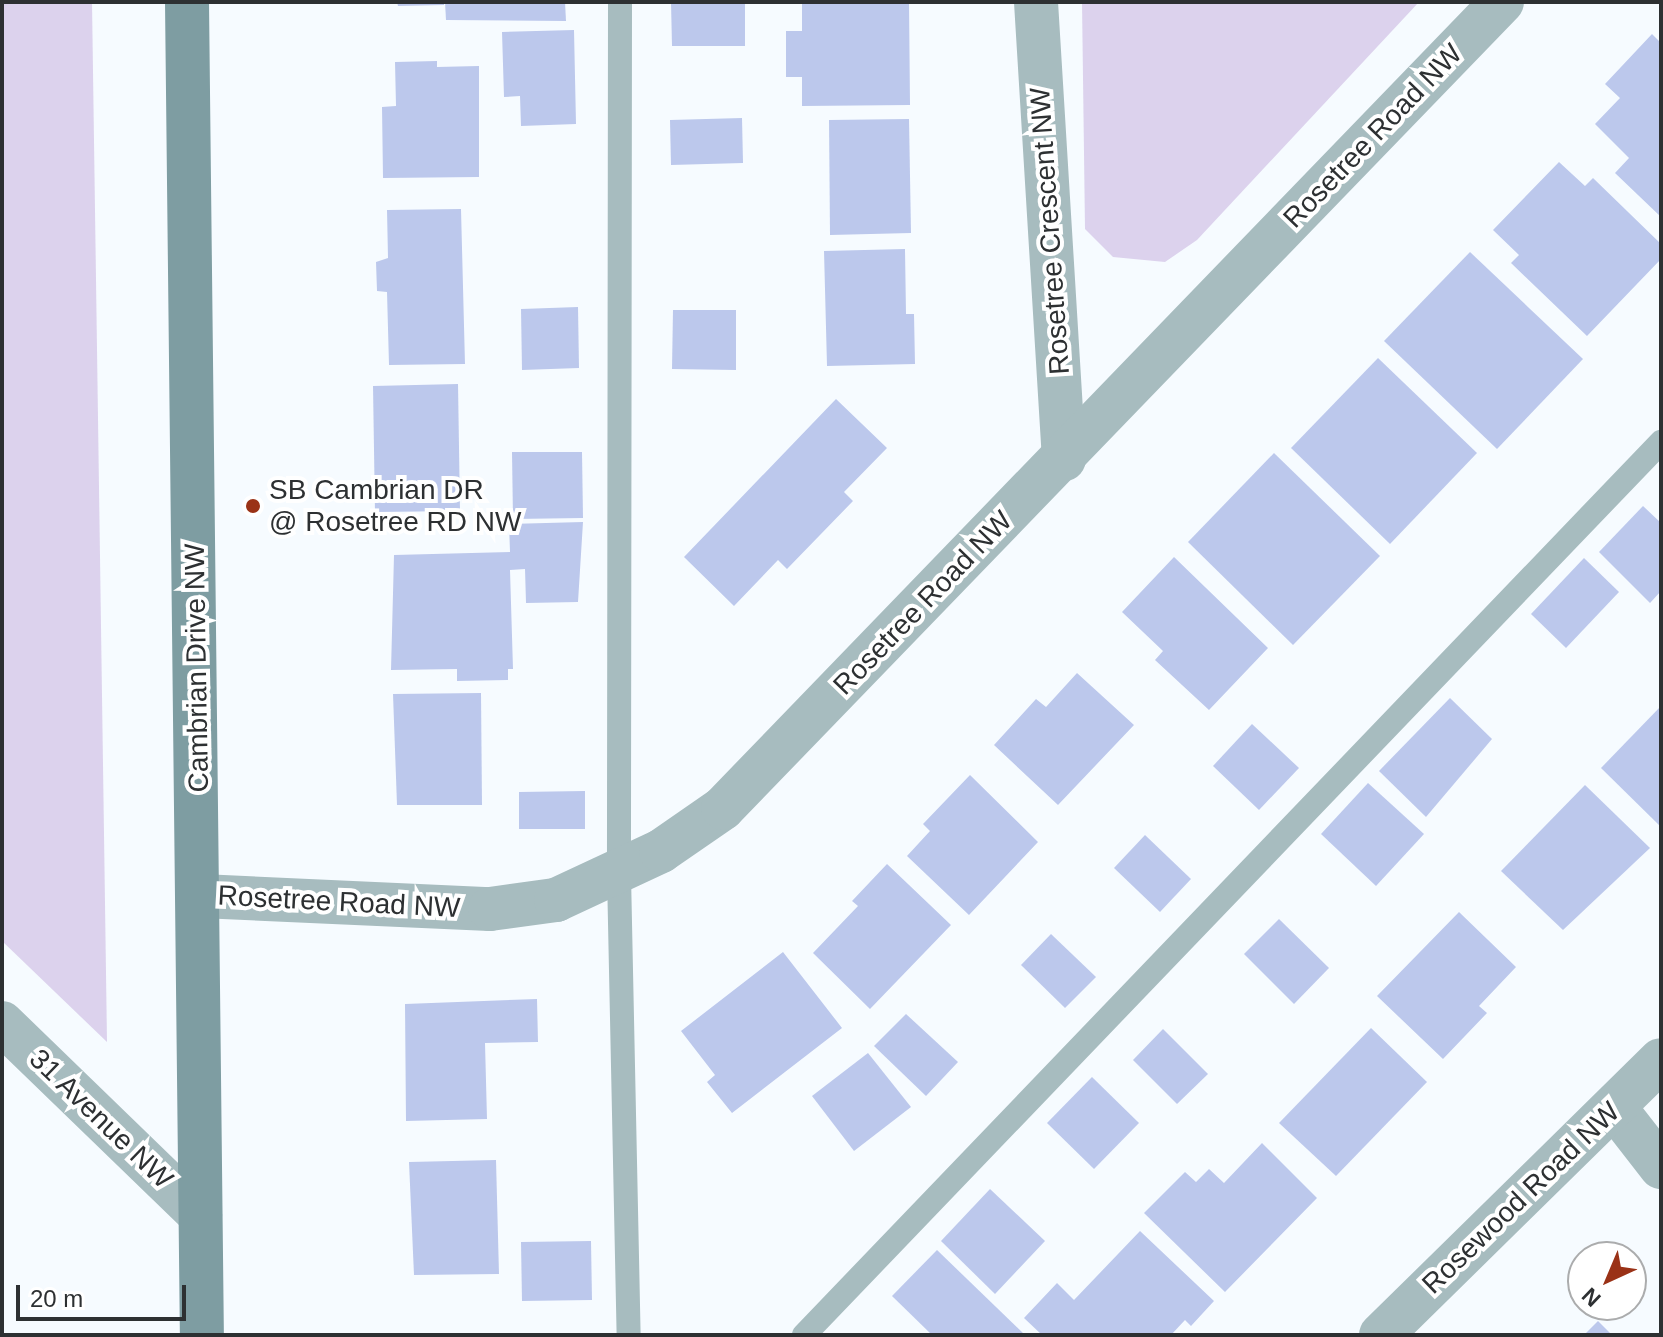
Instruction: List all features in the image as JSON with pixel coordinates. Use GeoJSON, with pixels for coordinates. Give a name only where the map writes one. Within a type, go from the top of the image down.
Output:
{"type":"FeatureCollection","features":[{"type":"Feature","properties":{"kind":"street","name":"Cambrian Drive NW"},"geometry":{"type":"LineString","coordinates":[[187,2],[201,896],[202,1335]]}},
{"type":"Feature","properties":{"kind":"street","name":"Rosetree Crescent NW"},"geometry":{"type":"LineString","coordinates":[[1036,2],[1064,459]]}},
{"type":"Feature","properties":{"kind":"street","name":"Rosetree Road NW"},"geometry":{"type":"LineString","coordinates":[[201,896],[490,909],[556,900],[619,875],[723,808],[1064,459],[1502,2]]}},
{"type":"Feature","properties":{"kind":"street","name":"31 Avenue NW"},"geometry":{"type":"LineString","coordinates":[[2,1023],[200,1215]]}},
{"type":"Feature","properties":{"kind":"street","name":"Rosewood Road NW"},"geometry":{"type":"LineString","coordinates":[[1381,1335],[1661,1060]]}},
{"type":"Feature","properties":{"kind":"street"},"geometry":{"type":"LineString","coordinates":[[1615,1108],[1661,1167]]}},
{"type":"Feature","properties":{"kind":"lane"},"geometry":{"type":"LineString","coordinates":[[620,2],[619,875],[629,1335]]}},
{"type":"Feature","properties":{"kind":"lane"},"geometry":{"type":"LineString","coordinates":[[804,1335],[1661,442]]}},
{"type":"Feature","properties":{"kind":"shaded area"},"geometry":{"type":"Polygon","coordinates":[[[2,2],[92,2],[107,1042],[2,941],[2,2]]]}},
{"type":"Feature","properties":{"kind":"shaded area"},"geometry":{"type":"Polygon","coordinates":[[[1082,2],[1419,2],[1197,240],[1165,262],[1113,257],[1085,229],[1082,2]]]}},
{"type":"Feature","properties":{"kind":"building"},"geometry":{"type":"Polygon","coordinates":[[[397,2],[444,2],[444,5],[398,6],[397,2]]]}},
{"type":"Feature","properties":{"kind":"building"},"geometry":{"type":"Polygon","coordinates":[[[445,2],[565,2],[566,21],[446,20],[445,2]]]}},
{"type":"Feature","properties":{"kind":"building"},"geometry":{"type":"Polygon","coordinates":[[[671,2],[745,2],[745,46],[672,46],[671,2]]]}},
{"type":"Feature","properties":{"kind":"building"},"geometry":{"type":"Polygon","coordinates":[[[802,2],[909,2],[910,105],[802,106],[802,77],[786,77],[786,31],[802,31],[802,2]]]}},
{"type":"Feature","properties":{"kind":"building"},"geometry":{"type":"Polygon","coordinates":[[[574,30],[576,124],[521,126],[520,96],[504,97],[502,32],[574,30]]]}},
{"type":"Feature","properties":{"kind":"building"},"geometry":{"type":"Polygon","coordinates":[[[1652,34],[1661,43],[1661,217],[1615,173],[1629,158],[1595,124],[1620,98],[1605,84],[1652,34]]]}},
{"type":"Feature","properties":{"kind":"building"},"geometry":{"type":"Polygon","coordinates":[[[437,61],[437,67],[479,66],[479,177],[383,178],[382,107],[396,106],[395,62],[437,61]]]}},
{"type":"Feature","properties":{"kind":"building"},"geometry":{"type":"Polygon","coordinates":[[[742,118],[743,163],[671,165],[670,120],[742,118]]]}},
{"type":"Feature","properties":{"kind":"building"},"geometry":{"type":"Polygon","coordinates":[[[909,119],[911,233],[830,235],[829,120],[909,119]]]}},
{"type":"Feature","properties":{"kind":"building"},"geometry":{"type":"Polygon","coordinates":[[[1559,162],[1585,186],[1593,178],[1661,244],[1661,259],[1587,336],[1511,263],[1519,255],[1493,230],[1559,162]]]}},
{"type":"Feature","properties":{"kind":"building"},"geometry":{"type":"Polygon","coordinates":[[[461,209],[465,364],[389,365],[387,292],[377,291],[376,262],[388,258],[387,210],[461,209]]]}},
{"type":"Feature","properties":{"kind":"building"},"geometry":{"type":"Polygon","coordinates":[[[905,249],[906,314],[914,314],[915,364],[827,366],[824,251],[905,249]]]}},
{"type":"Feature","properties":{"kind":"building"},"geometry":{"type":"Polygon","coordinates":[[[1470,252],[1583,359],[1497,449],[1384,341],[1470,252]]]}},
{"type":"Feature","properties":{"kind":"building"},"geometry":{"type":"Polygon","coordinates":[[[578,307],[579,368],[522,370],[521,309],[578,307]]]}},
{"type":"Feature","properties":{"kind":"building"},"geometry":{"type":"Polygon","coordinates":[[[673,310],[736,310],[736,370],[672,369],[673,310]]]}},
{"type":"Feature","properties":{"kind":"building"},"geometry":{"type":"Polygon","coordinates":[[[1378,358],[1477,453],[1390,544],[1291,448],[1378,358]]]}},
{"type":"Feature","properties":{"kind":"building"},"geometry":{"type":"Polygon","coordinates":[[[458,384],[460,511],[375,512],[373,386],[458,384]]]}},
{"type":"Feature","properties":{"kind":"building"},"geometry":{"type":"Polygon","coordinates":[[[836,399],[887,448],[844,492],[853,501],[787,569],[778,560],[734,606],[684,557],[836,399]]]}},
{"type":"Feature","properties":{"kind":"building"},"geometry":{"type":"Polygon","coordinates":[[[512,452],[582,452],[583,518],[513,519],[512,452]]]}},
{"type":"Feature","properties":{"kind":"building"},"geometry":{"type":"Polygon","coordinates":[[[1274,453],[1380,556],[1293,645],[1188,542],[1274,453]]]}},
{"type":"Feature","properties":{"kind":"building"},"geometry":{"type":"Polygon","coordinates":[[[1643,506],[1661,523],[1661,591],[1650,603],[1599,552],[1643,506]]]}},
{"type":"Feature","properties":{"kind":"building"},"geometry":{"type":"Polygon","coordinates":[[[583,522],[578,602],[526,603],[525,569],[510,570],[513,669],[508,669],[508,680],[457,681],[457,669],[391,670],[394,555],[510,552],[509,524],[583,522]]]}},
{"type":"Feature","properties":{"kind":"building"},"geometry":{"type":"Polygon","coordinates":[[[1174,557],[1268,648],[1209,710],[1155,660],[1163,651],[1122,612],[1174,557]]]}},
{"type":"Feature","properties":{"kind":"building"},"geometry":{"type":"Polygon","coordinates":[[[1584,558],[1619,592],[1566,648],[1531,614],[1584,558]]]}},
{"type":"Feature","properties":{"kind":"building"},"geometry":{"type":"Polygon","coordinates":[[[1077,673],[1134,725],[1058,805],[994,745],[1036,699],[1046,707],[1077,673]]]}},
{"type":"Feature","properties":{"kind":"building"},"geometry":{"type":"Polygon","coordinates":[[[481,693],[482,805],[397,805],[393,694],[481,693]]]}},
{"type":"Feature","properties":{"kind":"building"},"geometry":{"type":"Polygon","coordinates":[[[1450,698],[1492,739],[1426,817],[1379,771],[1450,698]]]}},
{"type":"Feature","properties":{"kind":"building"},"geometry":{"type":"Polygon","coordinates":[[[1661,706],[1661,827],[1601,768],[1661,706]]]}},
{"type":"Feature","properties":{"kind":"building"},"geometry":{"type":"Polygon","coordinates":[[[1252,724],[1299,768],[1259,810],[1213,766],[1252,724]]]}},
{"type":"Feature","properties":{"kind":"building"},"geometry":{"type":"Polygon","coordinates":[[[970,775],[1038,842],[969,915],[907,856],[930,831],[923,824],[970,775]]]}},
{"type":"Feature","properties":{"kind":"building"},"geometry":{"type":"Polygon","coordinates":[[[1368,783],[1424,834],[1376,886],[1321,834],[1368,783]]]}},
{"type":"Feature","properties":{"kind":"building"},"geometry":{"type":"Polygon","coordinates":[[[1585,785],[1650,848],[1563,930],[1501,871],[1585,785]]]}},
{"type":"Feature","properties":{"kind":"building"},"geometry":{"type":"Polygon","coordinates":[[[585,791],[585,829],[519,829],[519,792],[585,791]]]}},
{"type":"Feature","properties":{"kind":"building"},"geometry":{"type":"Polygon","coordinates":[[[1145,835],[1191,879],[1160,912],[1114,868],[1145,835]]]}},
{"type":"Feature","properties":{"kind":"building"},"geometry":{"type":"Polygon","coordinates":[[[887,864],[951,925],[870,1009],[813,953],[858,906],[852,901],[887,864]]]}},
{"type":"Feature","properties":{"kind":"building"},"geometry":{"type":"Polygon","coordinates":[[[1459,912],[1516,967],[1479,1006],[1487,1013],[1443,1059],[1377,996],[1459,912]]]}},
{"type":"Feature","properties":{"kind":"building"},"geometry":{"type":"Polygon","coordinates":[[[1279,919],[1329,968],[1294,1004],[1244,954],[1279,919]]]}},
{"type":"Feature","properties":{"kind":"building"},"geometry":{"type":"Polygon","coordinates":[[[1051,934],[1096,977],[1065,1008],[1021,965],[1051,934]]]}},
{"type":"Feature","properties":{"kind":"building"},"geometry":{"type":"Polygon","coordinates":[[[783,952],[842,1028],[732,1113],[707,1082],[715,1075],[681,1031],[783,952]]]}},
{"type":"Feature","properties":{"kind":"building"},"geometry":{"type":"Polygon","coordinates":[[[537,999],[538,1042],[485,1043],[487,1119],[406,1121],[405,1004],[537,999]]]}},
{"type":"Feature","properties":{"kind":"building"},"geometry":{"type":"Polygon","coordinates":[[[906,1014],[958,1062],[926,1096],[874,1046],[906,1014]]]}},
{"type":"Feature","properties":{"kind":"building"},"geometry":{"type":"Polygon","coordinates":[[[1371,1028],[1427,1082],[1336,1176],[1279,1123],[1371,1028]]]}},
{"type":"Feature","properties":{"kind":"building"},"geometry":{"type":"Polygon","coordinates":[[[1163,1029],[1208,1074],[1177,1104],[1133,1060],[1163,1029]]]}},
{"type":"Feature","properties":{"kind":"building"},"geometry":{"type":"Polygon","coordinates":[[[868,1053],[911,1107],[854,1151],[812,1096],[868,1053]]]}},
{"type":"Feature","properties":{"kind":"building"},"geometry":{"type":"Polygon","coordinates":[[[1092,1077],[1139,1123],[1094,1169],[1047,1123],[1092,1077]]]}},
{"type":"Feature","properties":{"kind":"building"},"geometry":{"type":"Polygon","coordinates":[[[1262,1143],[1317,1198],[1225,1292],[1144,1213],[1185,1172],[1196,1182],[1209,1169],[1224,1183],[1262,1143]]]}},
{"type":"Feature","properties":{"kind":"building"},"geometry":{"type":"Polygon","coordinates":[[[496,1160],[499,1274],[414,1275],[409,1162],[496,1160]]]}},
{"type":"Feature","properties":{"kind":"building"},"geometry":{"type":"Polygon","coordinates":[[[990,1189],[1045,1241],[995,1294],[941,1241],[990,1189]]]}},
{"type":"Feature","properties":{"kind":"building"},"geometry":{"type":"Polygon","coordinates":[[[1140,1231],[1214,1301],[1191,1326],[1185,1320],[1171,1335],[1042,1335],[1024,1318],[1057,1283],[1074,1300],[1140,1231]]]}},
{"type":"Feature","properties":{"kind":"building"},"geometry":{"type":"Polygon","coordinates":[[[591,1241],[592,1300],[522,1301],[521,1242],[591,1241]]]}},
{"type":"Feature","properties":{"kind":"building"},"geometry":{"type":"Polygon","coordinates":[[[937,1250],[1025,1335],[932,1335],[892,1296],[937,1250]]]}},
{"type":"Feature","properties":{"kind":"building"},"geometry":{"type":"Polygon","coordinates":[[[1598,1321],[1612,1335],[1584,1335],[1598,1321]]]}},
{"type":"Feature","properties":{"kind":"place","name":"SB Cambrian DR @ Rosetree RD NW"},"geometry":{"type":"Point","coordinates":[253,506]}}]}
